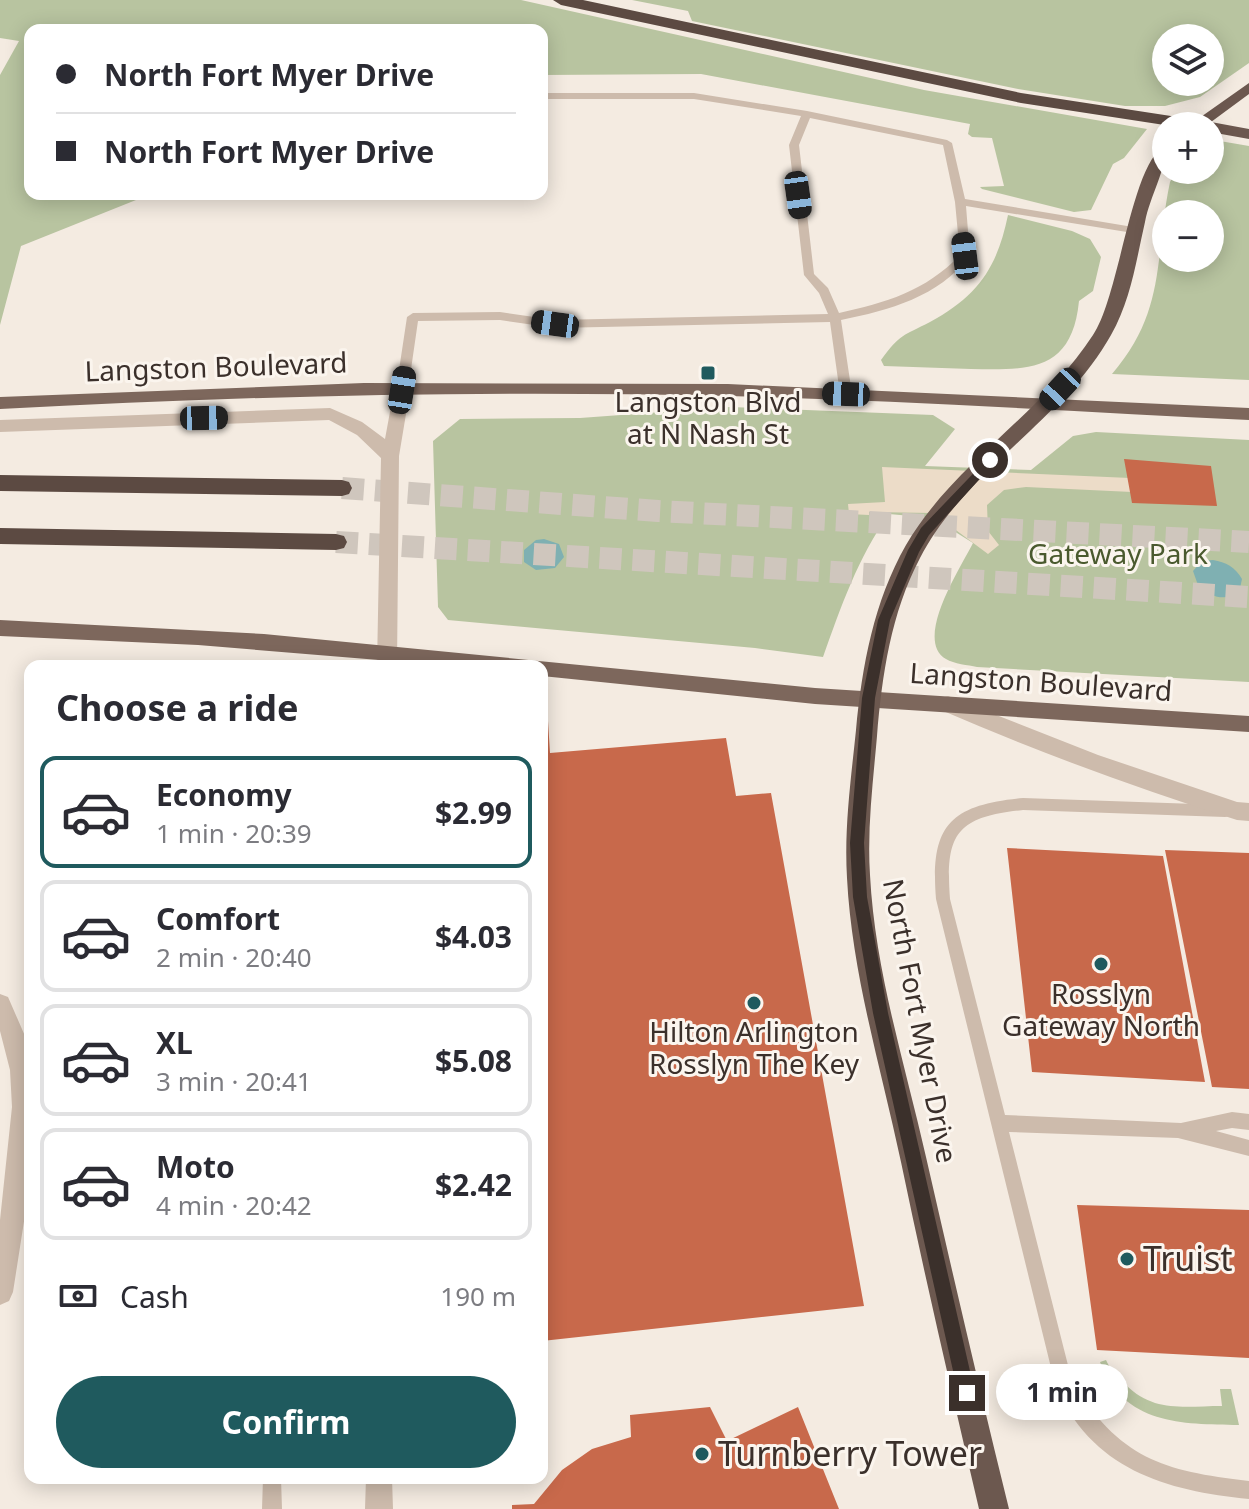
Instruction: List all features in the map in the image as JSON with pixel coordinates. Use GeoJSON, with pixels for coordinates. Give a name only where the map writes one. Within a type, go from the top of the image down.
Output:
{"type":"FeatureCollection","features":[{"type":"Feature","properties":{"kind":"highway"},"geometry":{"type":"LineString","coordinates":[[561,0],[1021,98],[1152,119]]}},
{"type":"Feature","properties":{"kind":"highway"},"geometry":{"type":"LineString","coordinates":[[1217,112],[1249,87]]}},
{"type":"Feature","properties":{"kind":"highway"},"geometry":{"type":"LineString","coordinates":[[1224,130],[1249,134]]}},
{"type":"Feature","properties":{"kind":"highway","name":"North Fort Myer Drive"},"geometry":{"type":"LineString","coordinates":[[994,1509],[932,1246],[881,1013],[860,897],[857,843],[869,698],[884,620],[913,550],[952,498],[1088,356],[1110,323],[1127,274],[1133,230],[1152,169]]}},
{"type":"Feature","properties":{"kind":"highway"},"geometry":{"type":"LineString","coordinates":[[0,483],[342,488]]}},
{"type":"Feature","properties":{"kind":"highway"},"geometry":{"type":"LineString","coordinates":[[0,536],[336,542]]}},
{"type":"Feature","properties":{"kind":"main road","name":"Langston Boulevard"},"geometry":{"type":"LineString","coordinates":[[0,403],[560,388],[846,394],[1249,414]]}},
{"type":"Feature","properties":{"kind":"main road"},"geometry":{"type":"LineString","coordinates":[[0,628],[123,633],[387,660]]}},
{"type":"Feature","properties":{"kind":"main road","name":"Langston Boulevard"},"geometry":{"type":"LineString","coordinates":[[548,669],[815,696],[1249,724]]}},
{"type":"Feature","properties":{"kind":"street"},"geometry":{"type":"LineString","coordinates":[[387,660],[390,456],[402,390]]}},
{"type":"Feature","properties":{"kind":"street"},"geometry":{"type":"LineString","coordinates":[[0,426],[330,414],[358,425],[375,436],[390,456]]}},
{"type":"Feature","properties":{"kind":"street"},"geometry":{"type":"LineString","coordinates":[[948,704],[1090,761],[1243,812]]}},
{"type":"Feature","properties":{"kind":"street"},"geometry":{"type":"LineString","coordinates":[[0,1005],[11,1024],[20,1061],[24,1106]]}},
{"type":"Feature","properties":{"kind":"street"},"geometry":{"type":"LineString","coordinates":[[0,1292],[24,1123]]}},
{"type":"Feature","properties":{"kind":"street"},"geometry":{"type":"LineString","coordinates":[[379,1484],[379,1509]]}},
{"type":"Feature","properties":{"kind":"lane"},"geometry":{"type":"LineString","coordinates":[[402,390],[413,317],[500,316],[555,324],[835,318],[897,304],[930,290],[965,256],[960,202],[947,143],[807,114],[694,96],[548,96]]}},
{"type":"Feature","properties":{"kind":"lane"},"geometry":{"type":"LineString","coordinates":[[807,114],[794,145],[809,275],[824,291],[835,318],[846,394]]}},
{"type":"Feature","properties":{"kind":"lane"},"geometry":{"type":"LineString","coordinates":[[960,202],[1007,207],[1133,230]]}},
{"type":"Feature","properties":{"kind":"lane"},"geometry":{"type":"LineString","coordinates":[[1243,812],[1023,804],[991,806],[958,822],[942,849],[939,868],[943,899],[1064,1384],[1072,1401],[1102,1440],[1134,1464],[1179,1480],[1249,1490]]}},
{"type":"Feature","properties":{"kind":"lane"},"geometry":{"type":"LineString","coordinates":[[1178,1130],[1232,1120],[1249,1122]]}},
{"type":"Feature","properties":{"kind":"lane"},"geometry":{"type":"LineString","coordinates":[[999,1123],[1178,1130],[1249,1148]]}},
{"type":"Feature","properties":{"kind":"lane"},"geometry":{"type":"LineString","coordinates":[[272,1484],[272,1509]]}},
{"type":"Feature","properties":{"kind":"green space"},"geometry":{"type":"Polygon","coordinates":[[[0,0],[521,0],[924,90],[1147,129],[1124,158],[1113,164],[1091,210],[1074,212],[982,189],[980,187],[1004,186],[992,138],[972,137],[968,134],[970,124],[701,74],[548,75],[548,24],[24,24],[24,200],[136,200],[21,246],[0,325],[0,75],[19,41],[0,38],[0,0]]]}},
{"type":"Feature","properties":{"kind":"green space"},"geometry":{"type":"Polygon","coordinates":[[[632,0],[1249,0],[1249,63],[1224,80],[1224,24],[1152,24],[1152,96],[1201,96],[1165,106],[1125,106],[1018,89],[692,21],[688,11],[632,0]]]}},
{"type":"Feature","properties":{"kind":"green space"},"geometry":{"type":"Polygon","coordinates":[[[1224,142],[1249,146],[1249,380],[1112,374],[1142,328],[1157,272],[1224,272],[1224,200],[1167,200],[1170,184],[1224,184],[1224,142]]]}},
{"type":"Feature","properties":{"kind":"green space"},"geometry":{"type":"Polygon","coordinates":[[[1008,215],[1072,231],[1090,239],[1101,257],[1093,291],[1079,301],[1075,324],[1067,342],[1057,354],[1029,367],[884,366],[881,360],[898,340],[961,302],[983,279],[998,250],[1008,215]]]}},
{"type":"Feature","properties":{"kind":"green space","name":"Gateway Park"},"geometry":{"type":"Polygon","coordinates":[[[730,407],[933,415],[955,429],[925,466],[1031,470],[1073,436],[1096,432],[1249,440],[1249,682],[977,667],[949,661],[937,650],[937,620],[950,585],[973,543],[933,518],[889,514],[859,565],[823,657],[448,620],[438,607],[433,441],[460,419],[580,418],[730,407]]]}},
{"type":"Feature","properties":{"kind":"green space"},"geometry":{"type":"Polygon","coordinates":[[[1106,1360],[1126,1385],[1159,1404],[1222,1406],[1220,1389],[1231,1389],[1239,1425],[1176,1421],[1139,1409],[1110,1383],[1100,1362],[1106,1360]]]}},
{"type":"Feature","properties":{"kind":"shaded area"},"geometry":{"type":"Polygon","coordinates":[[[882,467],[1130,478],[1132,492],[1026,487],[1004,490],[987,505],[988,531],[999,545],[988,554],[933,513],[849,514],[848,504],[885,502],[882,467]]]}},
{"type":"Feature","properties":{"kind":"water"},"geometry":{"type":"Polygon","coordinates":[[[536,540],[559,544],[564,557],[555,568],[536,570],[524,562],[524,550],[536,540]]]}},
{"type":"Feature","properties":{"kind":"water"},"geometry":{"type":"Polygon","coordinates":[[[1213,560],[1230,566],[1239,575],[1242,579],[1239,593],[1218,597],[1199,588],[1193,571],[1202,561],[1213,560]]]}},
{"type":"Feature","properties":{"kind":"building"},"geometry":{"type":"Polygon","coordinates":[[[1124,459],[1211,466],[1217,506],[1132,503],[1124,459]]]}},
{"type":"Feature","properties":{"kind":"building"},"geometry":{"type":"Polygon","coordinates":[[[548,721],[550,753],[726,738],[736,796],[771,793],[864,1306],[548,1340],[548,721]]]}},
{"type":"Feature","properties":{"kind":"building","name":"Rosslyn Gateway North"},"geometry":{"type":"Polygon","coordinates":[[[1007,848],[1163,856],[1205,1082],[1032,1072],[1007,848]]]}},
{"type":"Feature","properties":{"kind":"building"},"geometry":{"type":"Polygon","coordinates":[[[1165,850],[1249,853],[1249,1089],[1212,1087],[1165,850]]]}},
{"type":"Feature","properties":{"kind":"building"},"geometry":{"type":"Polygon","coordinates":[[[1077,1205],[1249,1210],[1249,1358],[1097,1350],[1077,1205]]]}},
{"type":"Feature","properties":{"kind":"building","name":"Turnberry Tower"},"geometry":{"type":"Polygon","coordinates":[[[710,1407],[727,1441],[798,1407],[839,1509],[512,1509],[512,1505],[534,1504],[562,1470],[592,1449],[631,1437],[630,1415],[710,1407]]]}},
{"type":"Feature","properties":{"kind":"tunnel"},"geometry":{"type":"LineString","coordinates":[[342,488],[658,511],[1249,542]]}},
{"type":"Feature","properties":{"kind":"tunnel"},"geometry":{"type":"LineString","coordinates":[[336,542],[1249,597]]}},
{"type":"Feature","properties":{"kind":"place","name":"Langston Blvd at N Nash St"},"geometry":{"type":"Point","coordinates":[708,373]}},
{"type":"Feature","properties":{"kind":"place","name":"Rosslyn Gateway North"},"geometry":{"type":"Point","coordinates":[1101,964]}},
{"type":"Feature","properties":{"kind":"place","name":"Hilton Arlington Rosslyn The Key"},"geometry":{"type":"Point","coordinates":[754,1003]}},
{"type":"Feature","properties":{"kind":"place","name":"Truist"},"geometry":{"type":"Point","coordinates":[1127,1259]}},
{"type":"Feature","properties":{"kind":"place","name":"Turnberry Tower"},"geometry":{"type":"Point","coordinates":[702,1454]}},
{"type":"Feature","properties":{"kind":"route"},"geometry":{"type":"LineString","coordinates":[[967,1393],[869,955],[860,897],[857,843],[869,698],[884,620],[913,550],[925,531],[990,460]]}}]}
